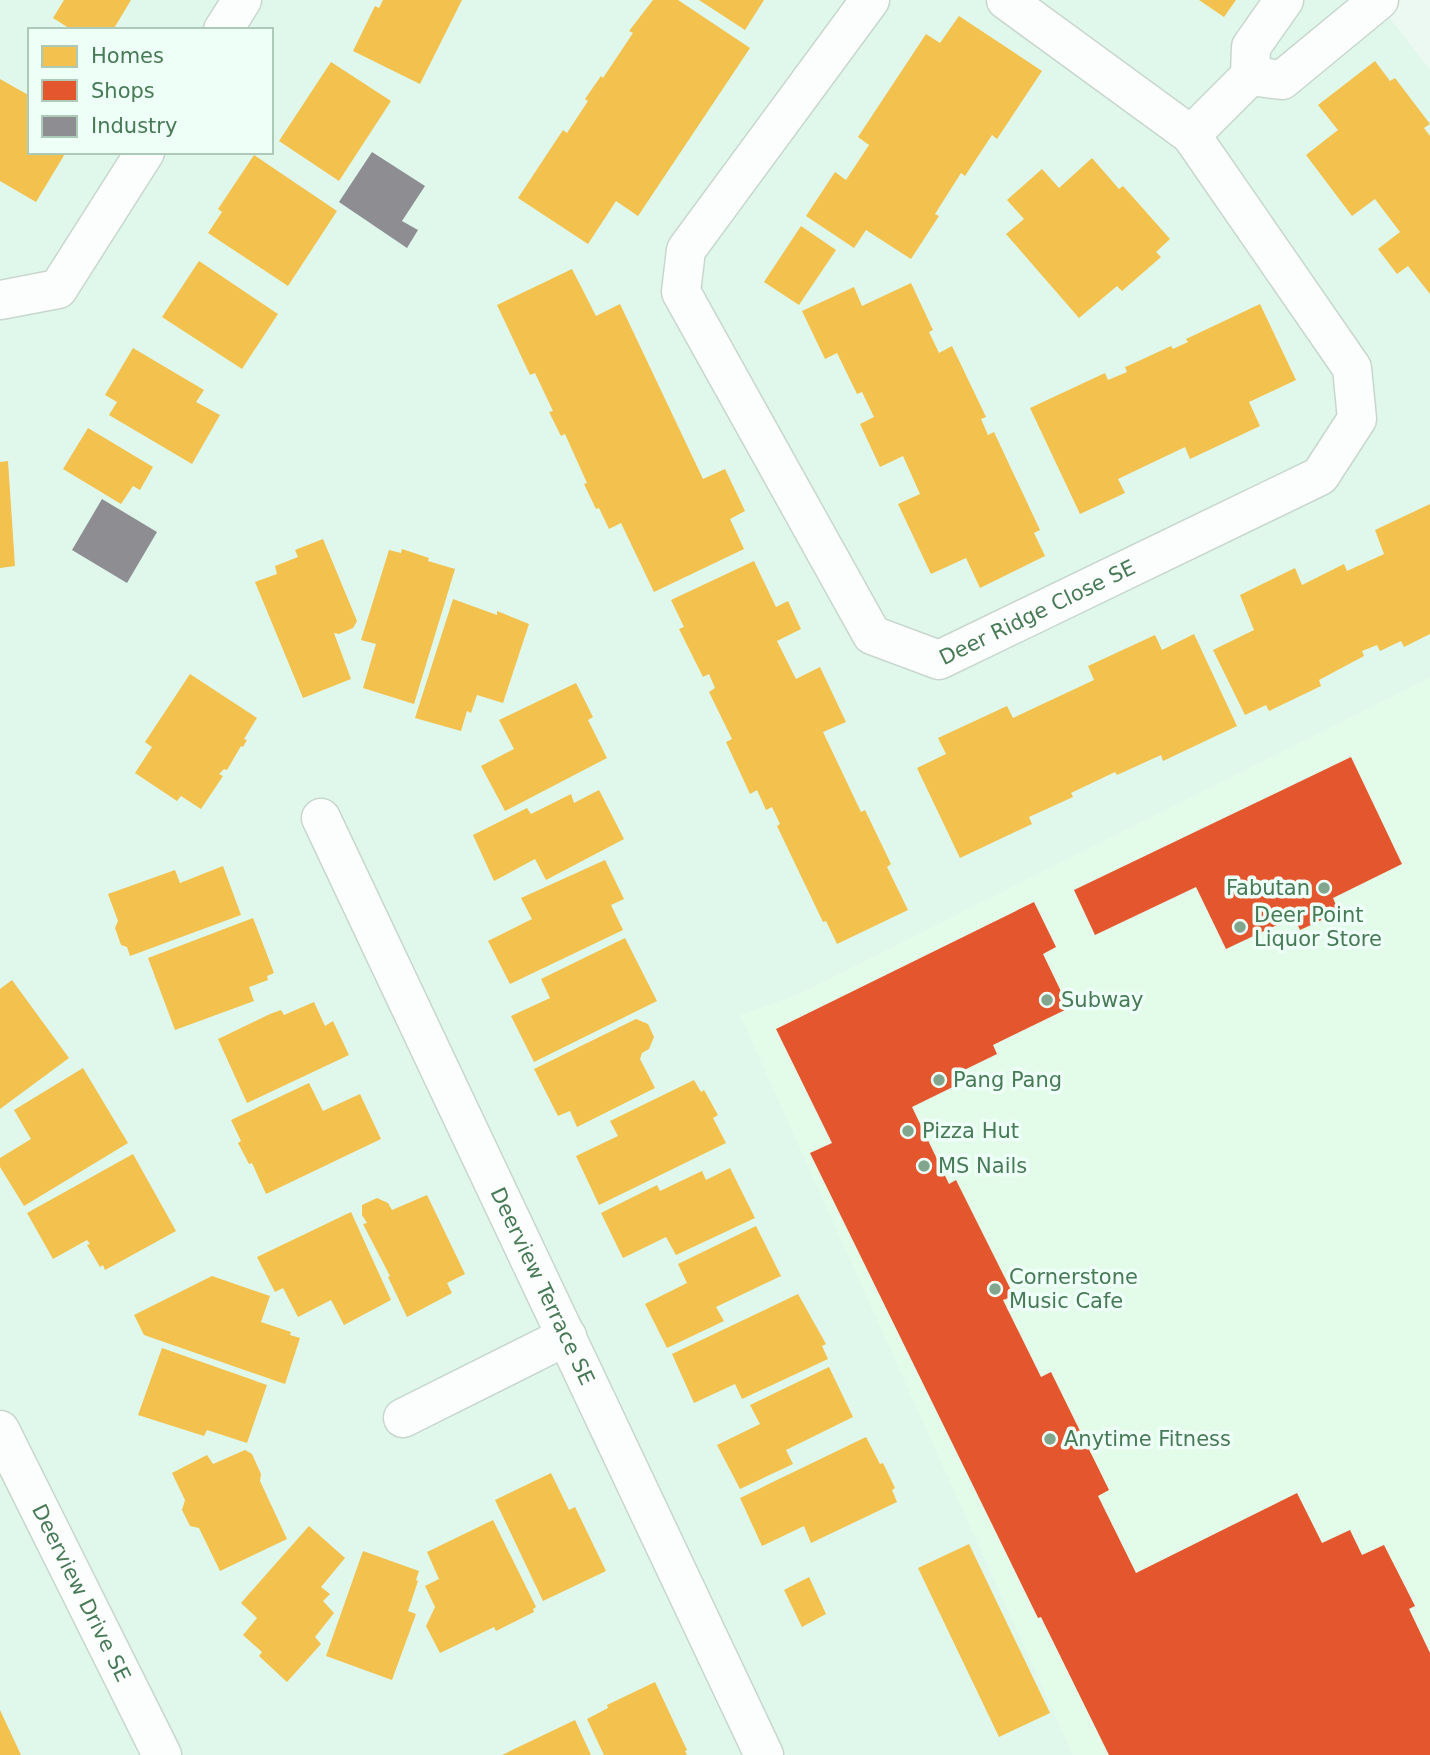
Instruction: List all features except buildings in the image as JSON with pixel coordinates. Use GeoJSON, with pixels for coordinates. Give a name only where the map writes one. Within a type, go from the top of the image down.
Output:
{"type":"FeatureCollection","features":[{"type":"Feature","properties":{"kind":"street"},"geometry":{"type":"LineString","coordinates":[[224,28],[242,0]]}},
{"type":"Feature","properties":{"kind":"street","name":"Deer Ridge Close SE"},"geometry":{"type":"LineString","coordinates":[[870,0],[686,250],[681,292],[872,635],[939,660],[1320,475],[1357,419],[1352,368],[1191,135],[1006,0]]}},
{"type":"Feature","properties":{"kind":"street"},"geometry":{"type":"LineString","coordinates":[[1191,135],[1250,76],[1251,47],[1284,0]]}},
{"type":"Feature","properties":{"kind":"street"},"geometry":{"type":"LineString","coordinates":[[1250,76],[1282,80],[1380,0]]}},
{"type":"Feature","properties":{"kind":"street"},"geometry":{"type":"LineString","coordinates":[[0,300],[58,289],[144,154]]}},
{"type":"Feature","properties":{"kind":"street","name":"Deerview Terrace SE"},"geometry":{"type":"LineString","coordinates":[[321,818],[764,1755]]}},
{"type":"Feature","properties":{"kind":"street"},"geometry":{"type":"LineString","coordinates":[[403,1418],[567,1336]]}},
{"type":"Feature","properties":{"kind":"street","name":"Deerview Drive SE"},"geometry":{"type":"LineString","coordinates":[[0,1430],[14,1492],[162,1755]]}},
{"type":"Feature","properties":{"kind":"shaded area"},"geometry":{"type":"Polygon","coordinates":[[[0,0],[1372,0],[1430,70],[1430,678],[797,995],[741,1016],[1073,1755],[0,1755],[0,0]]]}},
{"type":"Feature","properties":{"kind":"shaded area"},"geometry":{"type":"Polygon","coordinates":[[[1430,678],[1430,1755],[1073,1755],[740,1015],[797,995],[1430,678]]]}},
{"type":"Feature","properties":{"kind":"place","name":"Fabutan"},"geometry":{"type":"Point","coordinates":[1324,888]}},
{"type":"Feature","properties":{"kind":"place","name":"Deer Point Liquor Store"},"geometry":{"type":"Point","coordinates":[1240,927]}},
{"type":"Feature","properties":{"kind":"place","name":"Subway"},"geometry":{"type":"Point","coordinates":[1047,1000]}},
{"type":"Feature","properties":{"kind":"place","name":"Pang Pang"},"geometry":{"type":"Point","coordinates":[939,1080]}},
{"type":"Feature","properties":{"kind":"place","name":"Pizza Hut"},"geometry":{"type":"Point","coordinates":[908,1131]}},
{"type":"Feature","properties":{"kind":"place","name":"MS Nails"},"geometry":{"type":"Point","coordinates":[924,1166]}},
{"type":"Feature","properties":{"kind":"place","name":"Cornerstone Music Cafe"},"geometry":{"type":"Point","coordinates":[995,1289]}},
{"type":"Feature","properties":{"kind":"place","name":"Anytime Fitness"},"geometry":{"type":"Point","coordinates":[1050,1439]}}]}
